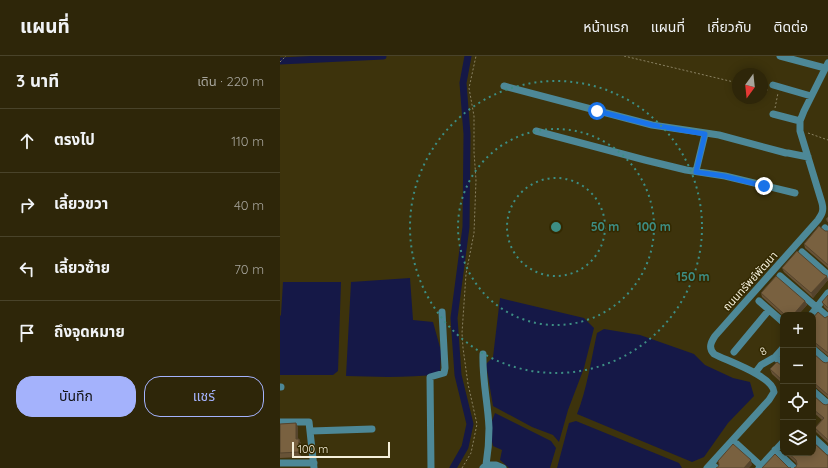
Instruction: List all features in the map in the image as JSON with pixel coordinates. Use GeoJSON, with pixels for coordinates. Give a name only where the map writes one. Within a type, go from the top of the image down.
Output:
{"type":"FeatureCollection","features":[{"type":"Feature","properties":{"kind":"street"},"geometry":{"type":"LineString","coordinates":[[780,56],[827,66]]}},
{"type":"Feature","properties":{"kind":"street","name":"ถนนทรัพย์พัฒนา"},"geometry":{"type":"LineString","coordinates":[[707,468],[769,400],[774,392],[772,385],[755,373],[714,354],[711,351],[711,343],[715,336],[822,214],[824,208],[800,131],[800,121],[827,66]]}},
{"type":"Feature","properties":{"kind":"street"},"geometry":{"type":"LineString","coordinates":[[773,85],[812,96]]}},
{"type":"Feature","properties":{"kind":"street"},"geometry":{"type":"LineString","coordinates":[[504,86],[652,125],[731,137],[787,153],[808,157]]}},
{"type":"Feature","properties":{"kind":"street"},"geometry":{"type":"LineString","coordinates":[[773,114],[800,121]]}},
{"type":"Feature","properties":{"kind":"street"},"geometry":{"type":"LineString","coordinates":[[536,131],[645,160],[696,172],[724,176],[795,193]]}},
{"type":"Feature","properties":{"kind":"street"},"geometry":{"type":"LineString","coordinates":[[696,172],[705,134]]}},
{"type":"Feature","properties":{"kind":"street"},"geometry":{"type":"LineString","coordinates":[[802,252],[828,275]]}},
{"type":"Feature","properties":{"kind":"street"},"geometry":{"type":"LineString","coordinates":[[780,276],[828,317]]}},
{"type":"Feature","properties":{"kind":"street"},"geometry":{"type":"LineString","coordinates":[[813,312],[828,293]]}},
{"type":"Feature","properties":{"kind":"street"},"geometry":{"type":"LineString","coordinates":[[759,300],[780,319]]}},
{"type":"Feature","properties":{"kind":"street"},"geometry":{"type":"LineString","coordinates":[[734,352],[769,310]]}},
{"type":"Feature","properties":{"kind":"street"},"geometry":{"type":"LineString","coordinates":[[431,468],[430,377],[444,373],[445,368],[442,312]]}},
{"type":"Feature","properties":{"kind":"street","name":"8"},"geometry":{"type":"LineString","coordinates":[[755,373],[761,365],[775,357],[780,351]]}},
{"type":"Feature","properties":{"kind":"street"},"geometry":{"type":"LineString","coordinates":[[816,352],[828,362]]}},
{"type":"Feature","properties":{"kind":"street"},"geometry":{"type":"LineString","coordinates":[[483,354],[483,383],[489,429],[485,466],[496,465],[503,468]]}},
{"type":"Feature","properties":{"kind":"street"},"geometry":{"type":"LineString","coordinates":[[775,357],[780,361]]}},
{"type":"Feature","properties":{"kind":"street"},"geometry":{"type":"LineString","coordinates":[[816,394],[828,404]]}},
{"type":"Feature","properties":{"kind":"street"},"geometry":{"type":"LineString","coordinates":[[280,422],[309,422],[314,465],[280,463]]}},
{"type":"Feature","properties":{"kind":"street"},"geometry":{"type":"LineString","coordinates":[[311,431],[372,429]]}},
{"type":"Feature","properties":{"kind":"street"},"geometry":{"type":"LineString","coordinates":[[816,440],[828,451]]}},
{"type":"Feature","properties":{"kind":"street"},"geometry":{"type":"LineString","coordinates":[[737,444],[760,467],[780,445]]}},
{"type":"Feature","properties":{"kind":"street"},"geometry":{"type":"LineString","coordinates":[[775,450],[794,468]]}},
{"type":"Feature","properties":{"kind":"path"},"geometry":{"type":"LineString","coordinates":[[280,62],[286,56]]}},
{"type":"Feature","properties":{"kind":"path"},"geometry":{"type":"LineString","coordinates":[[462,468],[471,453],[477,424],[462,348],[466,274],[474,234],[476,180],[474,116],[469,88],[476,56]]}},
{"type":"Feature","properties":{"kind":"path"},"geometry":{"type":"LineString","coordinates":[[624,56],[732,82]]}},
{"type":"Feature","properties":{"kind":"path"},"geometry":{"type":"LineString","coordinates":[[768,90],[778,93],[773,114]]}},
{"type":"Feature","properties":{"kind":"path"},"geometry":{"type":"LineString","coordinates":[[800,131],[828,140]]}},
{"type":"Feature","properties":{"kind":"shaded area"},"geometry":{"type":"Polygon","coordinates":[[[410,278],[413,320],[433,322],[441,351],[440,374],[405,377],[346,376],[351,282],[410,278]]]}},
{"type":"Feature","properties":{"kind":"shaded area"},"geometry":{"type":"Polygon","coordinates":[[[283,282],[341,282],[338,371],[333,375],[280,375],[280,316],[283,282]]]}},
{"type":"Feature","properties":{"kind":"shaded area"},"geometry":{"type":"Polygon","coordinates":[[[500,298],[584,318],[594,328],[584,368],[568,410],[559,442],[553,435],[532,427],[493,406],[486,364],[493,357],[500,298]]]}},
{"type":"Feature","properties":{"kind":"shaded area"},"geometry":{"type":"Polygon","coordinates":[[[604,329],[640,335],[694,354],[705,365],[733,378],[750,382],[754,396],[728,423],[704,457],[692,462],[577,414],[586,385],[597,333],[604,329]]]}},
{"type":"Feature","properties":{"kind":"shaded area"},"geometry":{"type":"Polygon","coordinates":[[[495,413],[551,441],[556,448],[550,468],[509,468],[500,460],[502,450],[493,446],[489,429],[495,413]]]}},
{"type":"Feature","properties":{"kind":"shaded area"},"geometry":{"type":"Polygon","coordinates":[[[576,421],[679,463],[682,468],[557,468],[569,423],[576,421]]]}},
{"type":"Feature","properties":{"kind":"building"},"geometry":{"type":"Polygon","coordinates":[[[819,226],[825,231],[828,231],[828,265],[804,244],[819,226]]]}},
{"type":"Feature","properties":{"kind":"building"},"geometry":{"type":"Polygon","coordinates":[[[797,251],[827,276],[811,293],[782,268],[797,251]]]}},
{"type":"Feature","properties":{"kind":"building"},"geometry":{"type":"Polygon","coordinates":[[[776,276],[805,301],[796,312],[782,312],[761,293],[776,276]]]}},
{"type":"Feature","properties":{"kind":"building"},"geometry":{"type":"Polygon","coordinates":[[[828,295],[828,308],[822,302],[828,295]]]}},
{"type":"Feature","properties":{"kind":"building"},"geometry":{"type":"Polygon","coordinates":[[[818,312],[825,318],[828,316],[828,353],[816,343],[816,314],[818,312]]]}},
{"type":"Feature","properties":{"kind":"building"},"geometry":{"type":"Polygon","coordinates":[[[816,356],[823,362],[828,362],[828,395],[816,385],[816,356]]]}},
{"type":"Feature","properties":{"kind":"building"},"geometry":{"type":"Polygon","coordinates":[[[777,362],[780,364],[780,378],[770,369],[777,362]]]}},
{"type":"Feature","properties":{"kind":"building"},"geometry":{"type":"Polygon","coordinates":[[[816,398],[823,404],[828,404],[828,440],[816,429],[816,427],[824,418],[816,411],[816,398]]]}},
{"type":"Feature","properties":{"kind":"building"},"geometry":{"type":"Polygon","coordinates":[[[296,423],[296,439],[299,439],[299,452],[280,453],[280,424],[296,423]]]}},
{"type":"Feature","properties":{"kind":"building"},"geometry":{"type":"Polygon","coordinates":[[[733,444],[751,460],[744,468],[716,468],[719,465],[718,461],[733,444]]]}},
{"type":"Feature","properties":{"kind":"building"},"geometry":{"type":"Polygon","coordinates":[[[816,445],[828,456],[828,468],[794,468],[797,464],[796,460],[791,456],[816,456],[816,445]]]}},
{"type":"Feature","properties":{"kind":"building"},"geometry":{"type":"Polygon","coordinates":[[[775,454],[789,468],[762,468],[775,454]]]}},
{"type":"Feature","properties":{"kind":"waterway"},"geometry":{"type":"LineString","coordinates":[[280,61],[383,56]]}},
{"type":"Feature","properties":{"kind":"waterway"},"geometry":{"type":"LineString","coordinates":[[453,468],[465,447],[470,424],[458,375],[454,318],[466,227],[467,134],[463,83],[468,56]]}},
{"type":"Feature","properties":{"kind":"route"},"geometry":{"type":"LineString","coordinates":[[597,111],[652,125],[705,134],[696,172],[724,176],[764,186]]}}]}
